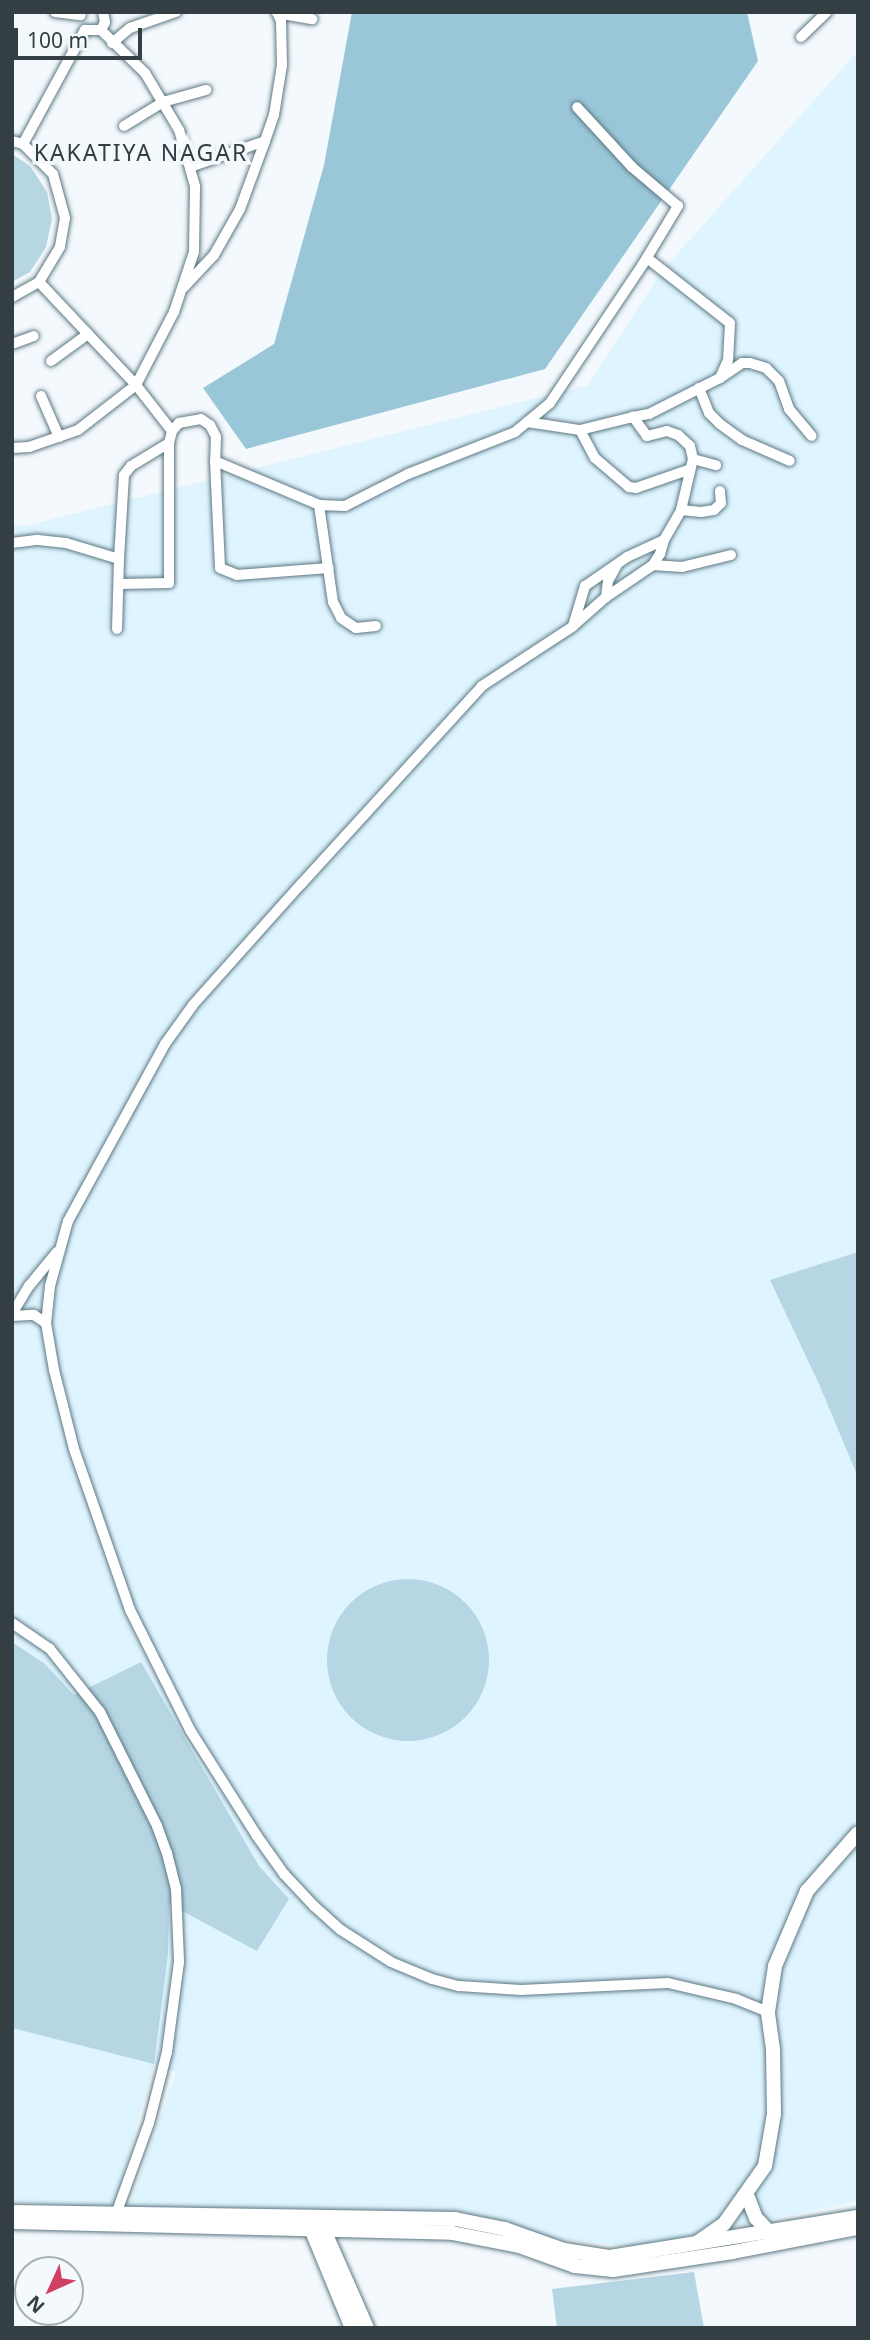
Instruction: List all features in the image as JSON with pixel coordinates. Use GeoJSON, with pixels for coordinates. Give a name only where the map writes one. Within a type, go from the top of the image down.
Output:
{"type":"FeatureCollection","features":[{"type":"Feature","properties":{"kind":"main road"},"geometry":{"type":"LineString","coordinates":[[682,2253],[697,2234],[726,2218],[747,2195],[765,2166],[773,2124],[773,2049],[768,2012],[775,1966],[807,1891],[858,1833]]}},
{"type":"Feature","properties":{"kind":"main road"},"geometry":{"type":"LineString","coordinates":[[747,2195],[756,2218],[770,2233]]}},
{"type":"Feature","properties":{"kind":"main road"},"geometry":{"type":"LineString","coordinates":[[12,2212],[113,2221]]}},
{"type":"Feature","properties":{"kind":"main road"},"geometry":{"type":"LineString","coordinates":[[12,2222],[314,2223],[452,2233],[519,2246],[575,2266],[597,2270],[858,2217]]}},
{"type":"Feature","properties":{"kind":"main road"},"geometry":{"type":"LineString","coordinates":[[314,2223],[352,2328]]}},
{"type":"Feature","properties":{"kind":"main road"},"geometry":{"type":"LineString","coordinates":[[314,2223],[367,2328]]}},
{"type":"Feature","properties":{"kind":"main road"},"geometry":{"type":"LineString","coordinates":[[682,2253],[733,2252],[858,2228]]}},
{"type":"Feature","properties":{"kind":"street"},"geometry":{"type":"LineString","coordinates":[[12,448],[78,430],[136,385],[174,312],[194,252],[195,186],[179,130],[163,102],[145,74],[100,30],[85,30],[81,26],[82,14],[55,12]]}},
{"type":"Feature","properties":{"kind":"street"},"geometry":{"type":"LineString","coordinates":[[100,30],[105,22],[103,12]]}},
{"type":"Feature","properties":{"kind":"street"},"geometry":{"type":"LineString","coordinates":[[111,43],[130,28],[159,14],[176,12]]}},
{"type":"Feature","properties":{"kind":"street"},"geometry":{"type":"LineString","coordinates":[[801,37],[827,12]]}},
{"type":"Feature","properties":{"kind":"street"},"geometry":{"type":"LineString","coordinates":[[277,13],[312,19]]}},
{"type":"Feature","properties":{"kind":"street"},"geometry":{"type":"LineString","coordinates":[[181,290],[214,255],[240,209],[265,141],[274,114],[282,65],[281,21],[277,13]]}},
{"type":"Feature","properties":{"kind":"street"},"geometry":{"type":"LineString","coordinates":[[23,144],[85,30]]}},
{"type":"Feature","properties":{"kind":"street"},"geometry":{"type":"LineString","coordinates":[[124,126],[163,102],[206,90]]}},
{"type":"Feature","properties":{"kind":"street"},"geometry":{"type":"LineString","coordinates":[[215,461],[319,505],[345,506],[408,474],[515,432],[550,403],[647,258],[678,206],[632,167],[577,107]]}},
{"type":"Feature","properties":{"kind":"street"},"geometry":{"type":"LineString","coordinates":[[12,141],[23,144],[53,174],[65,218],[60,247],[39,282],[12,297]]}},
{"type":"Feature","properties":{"kind":"street"},"geometry":{"type":"LineString","coordinates":[[190,167],[265,141]]}},
{"type":"Feature","properties":{"kind":"street"},"geometry":{"type":"LineString","coordinates":[[647,258],[730,323],[728,360],[720,378]]}},
{"type":"Feature","properties":{"kind":"street"},"geometry":{"type":"LineString","coordinates":[[39,282],[136,385],[172,431]]}},
{"type":"Feature","properties":{"kind":"street"},"geometry":{"type":"LineString","coordinates":[[51,361],[88,334]]}},
{"type":"Feature","properties":{"kind":"street"},"geometry":{"type":"LineString","coordinates":[[13,340],[34,336]]}},
{"type":"Feature","properties":{"kind":"street"},"geometry":{"type":"LineString","coordinates":[[527,422],[580,430],[649,414],[720,378],[742,363],[765,368],[779,381],[789,409],[811,436]]}},
{"type":"Feature","properties":{"kind":"street"},"geometry":{"type":"LineString","coordinates":[[699,388],[709,413],[720,424],[742,440],[790,461]]}},
{"type":"Feature","properties":{"kind":"street"},"geometry":{"type":"LineString","coordinates":[[41,396],[59,437]]}},
{"type":"Feature","properties":{"kind":"street"},"geometry":{"type":"LineString","coordinates":[[633,417],[647,436],[667,431],[678,435],[690,446],[693,458],[688,470],[681,510],[664,540],[660,554],[650,567],[606,597],[572,627],[482,686],[193,1005],[165,1044],[93,1171],[68,1221],[58,1251],[46,1323],[54,1370],[74,1449],[130,1610],[190,1730],[257,1836],[284,1874],[314,1906],[341,1930],[391,1962],[432,1979],[459,1986],[521,1990],[668,1983],[736,1999],[768,2012]]}},
{"type":"Feature","properties":{"kind":"street"},"geometry":{"type":"LineString","coordinates":[[120,584],[169,583],[169,443],[172,431],[179,423],[190,419],[201,419],[210,425],[216,437],[218,562],[223,571],[237,575],[329,568]]}},
{"type":"Feature","properties":{"kind":"street"},"geometry":{"type":"LineString","coordinates":[[580,430],[595,458],[629,487],[636,488],[688,470]]}},
{"type":"Feature","properties":{"kind":"street"},"geometry":{"type":"LineString","coordinates":[[117,629],[124,475],[131,466],[169,443]]}},
{"type":"Feature","properties":{"kind":"street"},"geometry":{"type":"LineString","coordinates":[[693,458],[716,465]]}},
{"type":"Feature","properties":{"kind":"street"},"geometry":{"type":"LineString","coordinates":[[681,510],[714,510],[720,503],[720,491]]}},
{"type":"Feature","properties":{"kind":"street"},"geometry":{"type":"LineString","coordinates":[[319,505],[332,602],[341,618],[356,628],[376,626]]}},
{"type":"Feature","properties":{"kind":"street"},"geometry":{"type":"LineString","coordinates":[[12,543],[38,540],[66,543],[119,559]]}},
{"type":"Feature","properties":{"kind":"street"},"geometry":{"type":"LineString","coordinates":[[572,627],[585,586],[635,552],[664,540]]}},
{"type":"Feature","properties":{"kind":"street"},"geometry":{"type":"LineString","coordinates":[[635,552],[650,567],[682,567],[731,555]]}},
{"type":"Feature","properties":{"kind":"street"},"geometry":{"type":"LineString","coordinates":[[606,597],[608,581],[618,562]]}},
{"type":"Feature","properties":{"kind":"street"},"geometry":{"type":"LineString","coordinates":[[12,1315],[29,1286],[58,1251]]}},
{"type":"Feature","properties":{"kind":"street"},"geometry":{"type":"LineString","coordinates":[[12,1315],[34,1315],[46,1323]]}},
{"type":"Feature","properties":{"kind":"street"},"geometry":{"type":"LineString","coordinates":[[12,1623],[50,1648],[100,1712],[157,1826],[176,1889],[179,1962],[167,2052],[149,2123],[113,2221]]}},
{"type":"Feature","properties":{"kind":"shaded area"},"geometry":{"type":"Polygon","coordinates":[[[352,12],[747,12],[758,61],[545,369],[246,449],[203,388],[274,344],[324,165],[352,12]]]}},
{"type":"Feature","properties":{"kind":"shaded area"},"geometry":{"type":"Polygon","coordinates":[[[858,51],[858,2201],[638,2247],[272,2210],[128,2210],[176,2072],[154,2064],[114,2208],[12,2202],[12,525],[25,526],[588,385],[662,271],[858,51]]]}},
{"type":"Feature","properties":{"kind":"shaded area"},"geometry":{"type":"Polygon","coordinates":[[[12,154],[30,166],[47,192],[52,219],[46,247],[30,272],[12,282],[12,154]]]}},
{"type":"Feature","properties":{"kind":"shaded area"},"geometry":{"type":"Polygon","coordinates":[[[858,1252],[858,1477],[819,1384],[770,1280],[858,1252]]]}},
{"type":"Feature","properties":{"kind":"shaded area"},"geometry":{"type":"Polygon","coordinates":[[[408,1579],[439,1586],[465,1603],[482,1629],[489,1660],[482,1691],[465,1717],[439,1734],[408,1741],[377,1734],[351,1717],[334,1691],[327,1660],[334,1629],[351,1603],[377,1586],[408,1579]]]}},
{"type":"Feature","properties":{"kind":"shaded area"},"geometry":{"type":"Polygon","coordinates":[[[12,1642],[45,1664],[74,1695],[141,1662],[259,1866],[289,1899],[257,1951],[169,1904],[168,1954],[154,2064],[12,2028],[12,1642]]]}},
{"type":"Feature","properties":{"kind":"shaded area"},"geometry":{"type":"Polygon","coordinates":[[[694,2272],[704,2328],[557,2328],[552,2289],[694,2272]]]}},
{"type":"Feature","properties":{"kind":"district","name":"KAKATIYA NAGAR"},"geometry":{"type":"Point","coordinates":[141,152]}}]}
